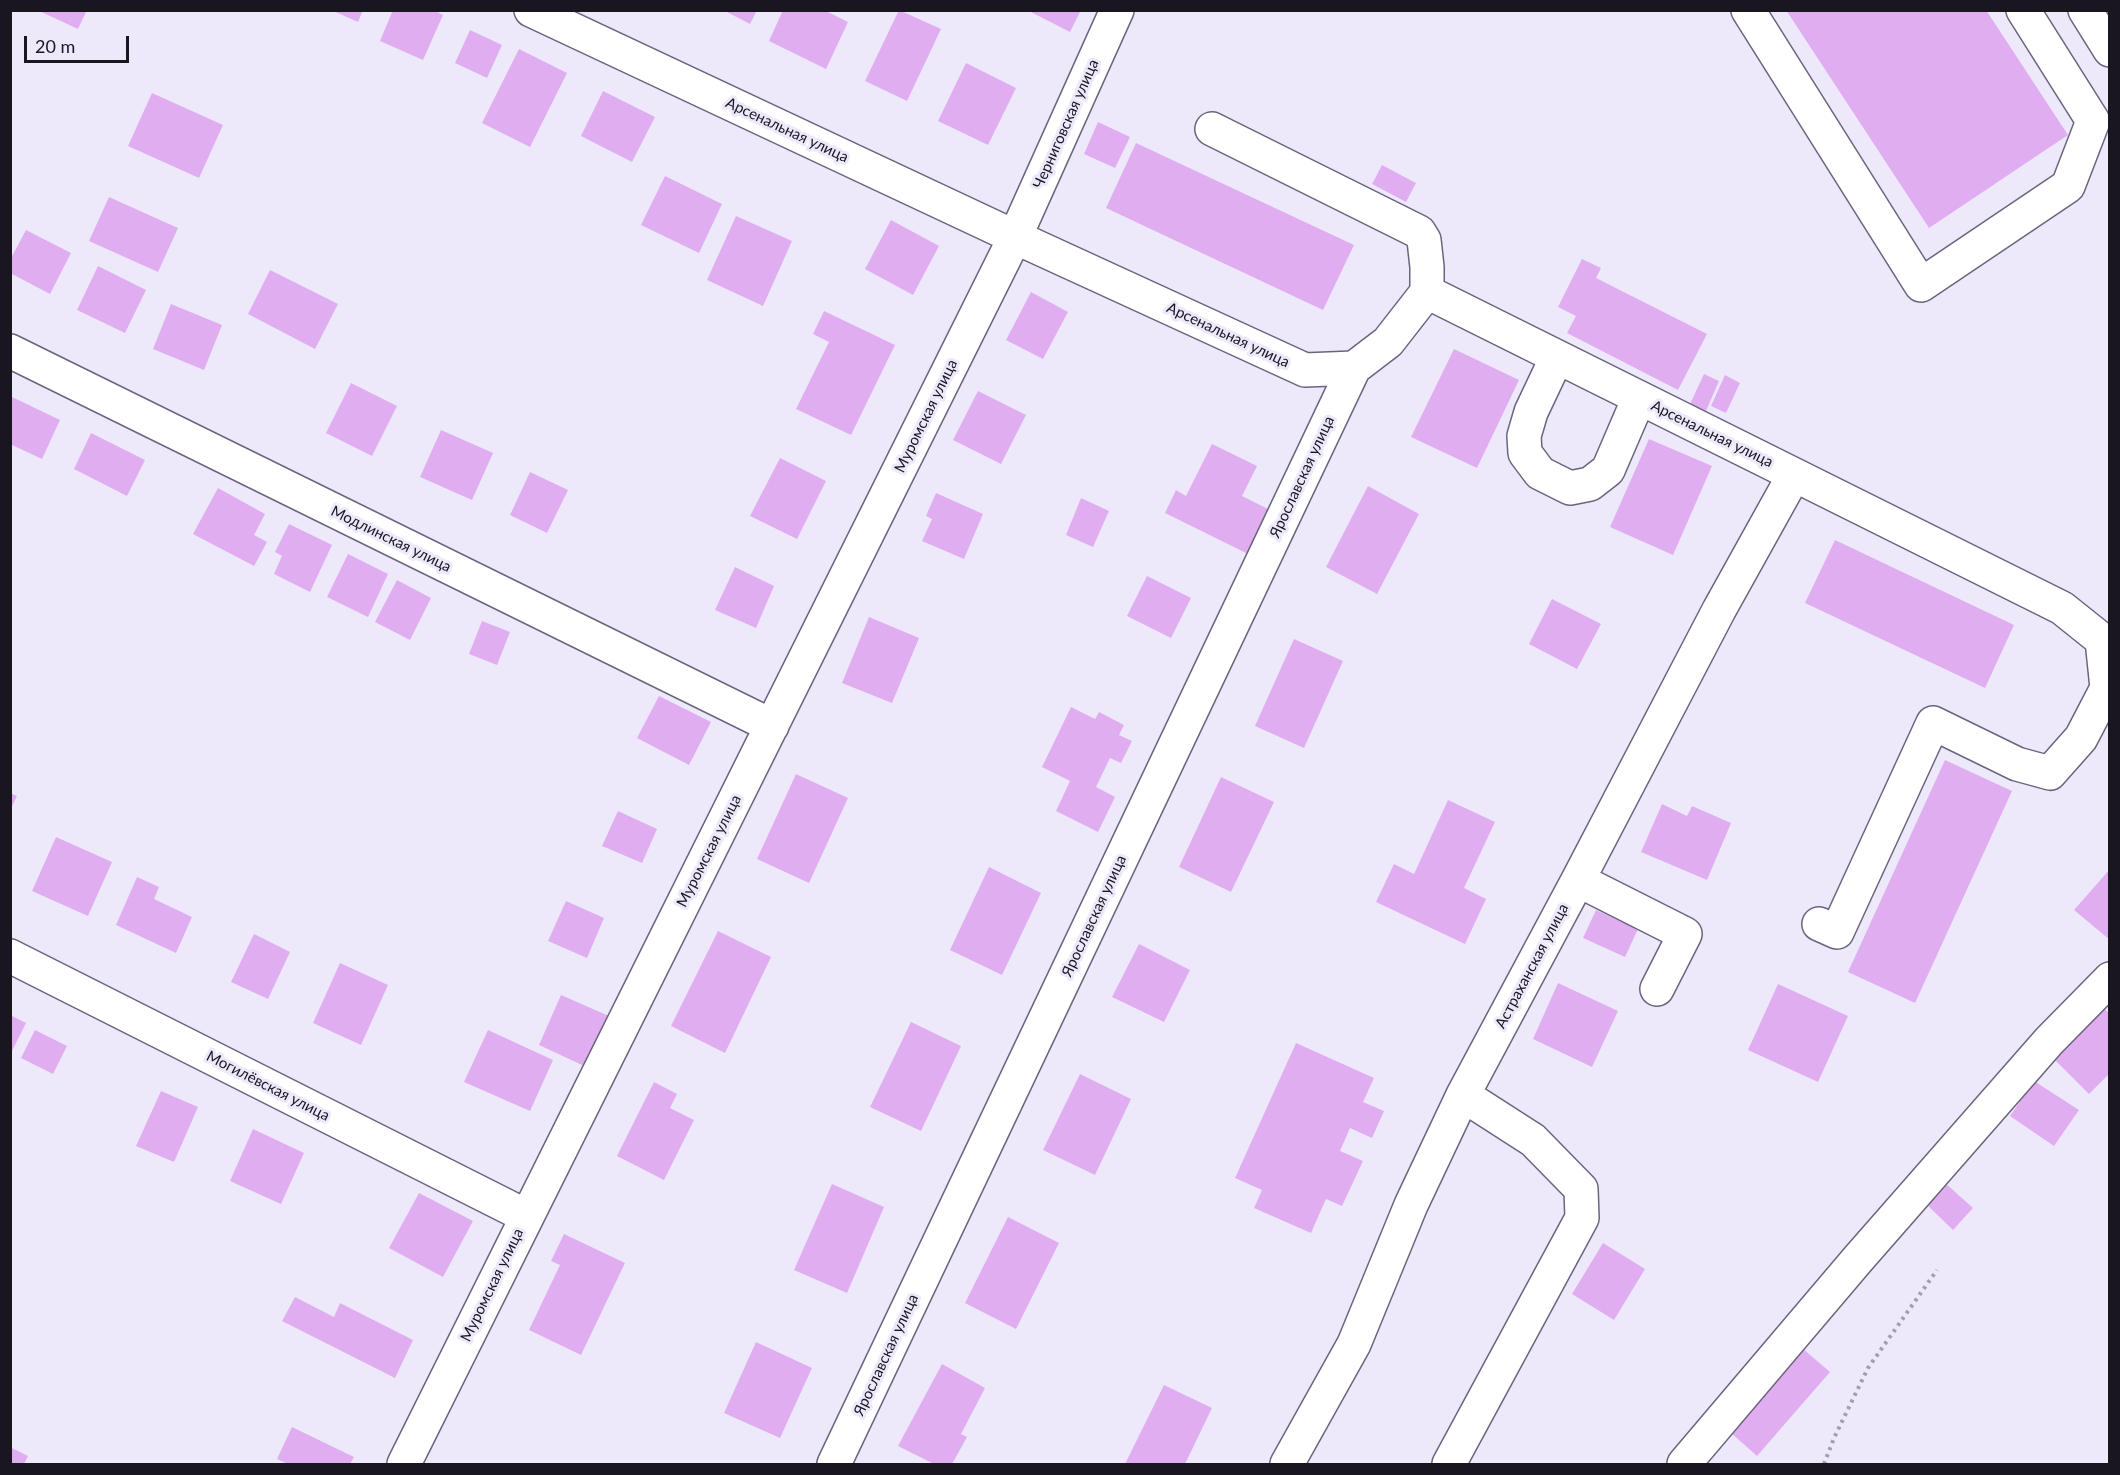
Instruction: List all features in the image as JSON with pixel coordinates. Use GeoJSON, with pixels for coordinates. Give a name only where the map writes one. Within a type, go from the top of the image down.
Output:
{"type":"FeatureCollection","features":[{"type":"Feature","properties":{"kind":"street","name":"Арсенальная улица"},"geometry":{"type":"LineString","coordinates":[[531,10],[1305,370],[1354,368]]}},
{"type":"Feature","properties":{"kind":"street","name":"Черниговская улица"},"geometry":{"type":"LineString","coordinates":[[1015,237],[1117,10]]}},
{"type":"Feature","properties":{"kind":"street"},"geometry":{"type":"LineString","coordinates":[[1748,10],[1922,285],[2068,186],[2093,121],[2023,10]]}},
{"type":"Feature","properties":{"kind":"street"},"geometry":{"type":"LineString","coordinates":[[2085,10],[2109,50]]}},
{"type":"Feature","properties":{"kind":"street"},"geometry":{"type":"LineString","coordinates":[[1212,129],[1419,232],[1424,240],[1427,292],[1388,342],[1354,368]]}},
{"type":"Feature","properties":{"kind":"street","name":"Муромская улица"},"geometry":{"type":"LineString","coordinates":[[404,1464],[1015,237]]}},
{"type":"Feature","properties":{"kind":"street","name":"Арсенальная улица"},"geometry":{"type":"LineString","coordinates":[[1427,292],[2062,608],[2102,640],[2107,688],[2081,738],[2050,773],[2017,764],[1932,723],[1837,933],[1819,924]]}},
{"type":"Feature","properties":{"kind":"street","name":"Модлинская улица"},"geometry":{"type":"LineString","coordinates":[[10,351],[772,726]]}},
{"type":"Feature","properties":{"kind":"street"},"geometry":{"type":"LineString","coordinates":[[1557,357],[1531,412],[1524,436],[1525,453],[1540,473],[1570,488],[1590,484],[1608,470],[1639,398]]}},
{"type":"Feature","properties":{"kind":"street","name":"Ярославская улица"},"geometry":{"type":"LineString","coordinates":[[834,1464],[1354,368]]}},
{"type":"Feature","properties":{"kind":"street","name":"Астраханская улица"},"geometry":{"type":"LineString","coordinates":[[1287,1464],[1354,1344],[1411,1205],[1463,1095],[1719,610],[1794,475]]}},
{"type":"Feature","properties":{"kind":"street"},"geometry":{"type":"LineString","coordinates":[[1578,880],[1685,934],[1657,989]]}},
{"type":"Feature","properties":{"kind":"street","name":"Могилёвская улица"},"geometry":{"type":"LineString","coordinates":[[10,956],[526,1216]]}},
{"type":"Feature","properties":{"kind":"street"},"geometry":{"type":"LineString","coordinates":[[1684,1464],[1858,1259],[2049,1041],[2109,979]]}},
{"type":"Feature","properties":{"kind":"street"},"geometry":{"type":"LineString","coordinates":[[1449,1464],[1582,1218],[1581,1189],[1533,1140],[1463,1095]]}},
{"type":"Feature","properties":{"kind":"path"},"geometry":{"type":"LineString","coordinates":[[1824,1464],[1868,1368],[1937,1270]]}},
{"type":"Feature","properties":{"kind":"building"},"geometry":{"type":"Polygon","coordinates":[[[37,10],[87,10],[78,29],[37,10]]]}},
{"type":"Feature","properties":{"kind":"building"},"geometry":{"type":"Polygon","coordinates":[[[331,10],[363,10],[358,22],[331,10]]]}},
{"type":"Feature","properties":{"kind":"building"},"geometry":{"type":"Polygon","coordinates":[[[393,10],[433,10],[443,15],[423,60],[380,41],[393,10]]]}},
{"type":"Feature","properties":{"kind":"building"},"geometry":{"type":"Polygon","coordinates":[[[723,10],[757,10],[750,24],[723,10]]]}},
{"type":"Feature","properties":{"kind":"building"},"geometry":{"type":"Polygon","coordinates":[[[783,10],[824,10],[848,22],[826,69],[769,41],[783,10]]]}},
{"type":"Feature","properties":{"kind":"building"},"geometry":{"type":"Polygon","coordinates":[[[899,10],[941,29],[907,101],[865,81],[899,10]]]}},
{"type":"Feature","properties":{"kind":"building"},"geometry":{"type":"Polygon","coordinates":[[[1027,10],[1081,10],[1070,32],[1027,10]]]}},
{"type":"Feature","properties":{"kind":"building"},"geometry":{"type":"Polygon","coordinates":[[[1786,10],[1986,10],[2068,135],[1929,228],[1786,10]]]}},
{"type":"Feature","properties":{"kind":"building"},"geometry":{"type":"Polygon","coordinates":[[[470,30],[502,45],[487,78],[455,63],[470,30]]]}},
{"type":"Feature","properties":{"kind":"building"},"geometry":{"type":"Polygon","coordinates":[[[519,49],[567,73],[530,147],[482,123],[519,49]]]}},
{"type":"Feature","properties":{"kind":"building"},"geometry":{"type":"Polygon","coordinates":[[[966,63],[1016,88],[988,145],[938,121],[966,63]]]}},
{"type":"Feature","properties":{"kind":"building"},"geometry":{"type":"Polygon","coordinates":[[[603,91],[655,117],[632,162],[581,136],[603,91]]]}},
{"type":"Feature","properties":{"kind":"building"},"geometry":{"type":"Polygon","coordinates":[[[152,93],[223,125],[199,178],[128,146],[152,93]]]}},
{"type":"Feature","properties":{"kind":"building"},"geometry":{"type":"Polygon","coordinates":[[[1098,122],[1130,137],[1115,168],[1084,154],[1098,122]]]}},
{"type":"Feature","properties":{"kind":"building"},"geometry":{"type":"Polygon","coordinates":[[[1136,143],[1354,245],[1323,310],[1106,208],[1136,143]]]}},
{"type":"Feature","properties":{"kind":"building"},"geometry":{"type":"Polygon","coordinates":[[[1382,165],[1416,183],[1406,202],[1372,184],[1382,165]]]}},
{"type":"Feature","properties":{"kind":"building"},"geometry":{"type":"Polygon","coordinates":[[[665,176],[722,204],[699,253],[641,225],[665,176]]]}},
{"type":"Feature","properties":{"kind":"building"},"geometry":{"type":"Polygon","coordinates":[[[109,197],[178,228],[158,272],[89,241],[109,197]]]}},
{"type":"Feature","properties":{"kind":"building"},"geometry":{"type":"Polygon","coordinates":[[[736,216],[792,241],[763,306],[707,280],[736,216]]]}},
{"type":"Feature","properties":{"kind":"building"},"geometry":{"type":"Polygon","coordinates":[[[891,220],[939,246],[913,295],[865,269],[891,220]]]}},
{"type":"Feature","properties":{"kind":"building"},"geometry":{"type":"Polygon","coordinates":[[[26,230],[71,253],[50,294],[10,273],[10,260],[26,230]]]}},
{"type":"Feature","properties":{"kind":"building"},"geometry":{"type":"Polygon","coordinates":[[[1582,259],[1601,268],[1596,278],[1707,334],[1678,390],[1567,333],[1576,316],[1558,307],[1582,259]]]}},
{"type":"Feature","properties":{"kind":"building"},"geometry":{"type":"Polygon","coordinates":[[[98,266],[146,290],[125,333],[77,310],[98,266]]]}},
{"type":"Feature","properties":{"kind":"building"},"geometry":{"type":"Polygon","coordinates":[[[270,270],[338,304],[315,349],[248,314],[270,270]]]}},
{"type":"Feature","properties":{"kind":"building"},"geometry":{"type":"Polygon","coordinates":[[[1031,292],[1068,312],[1043,359],[1006,340],[1031,292]]]}},
{"type":"Feature","properties":{"kind":"building"},"geometry":{"type":"Polygon","coordinates":[[[171,304],[222,325],[204,370],[153,349],[171,304]]]}},
{"type":"Feature","properties":{"kind":"building"},"geometry":{"type":"Polygon","coordinates":[[[824,311],[895,345],[851,435],[796,409],[829,342],[813,334],[824,311]]]}},
{"type":"Feature","properties":{"kind":"building"},"geometry":{"type":"Polygon","coordinates":[[[1454,349],[1519,380],[1477,468],[1411,437],[1454,349]]]}},
{"type":"Feature","properties":{"kind":"building"},"geometry":{"type":"Polygon","coordinates":[[[1704,374],[1719,381],[1706,411],[1690,404],[1704,374]]]}},
{"type":"Feature","properties":{"kind":"building"},"geometry":{"type":"Polygon","coordinates":[[[1725,375],[1740,383],[1726,413],[1711,406],[1725,375]]]}},
{"type":"Feature","properties":{"kind":"building"},"geometry":{"type":"Polygon","coordinates":[[[351,383],[397,406],[372,456],[326,433],[351,383]]]}},
{"type":"Feature","properties":{"kind":"building"},"geometry":{"type":"Polygon","coordinates":[[[978,391],[1026,415],[1001,464],[953,440],[978,391]]]}},
{"type":"Feature","properties":{"kind":"building"},"geometry":{"type":"Polygon","coordinates":[[[10,396],[60,420],[42,459],[10,444],[10,396]]]}},
{"type":"Feature","properties":{"kind":"building"},"geometry":{"type":"Polygon","coordinates":[[[441,430],[493,453],[472,500],[420,477],[441,430]]]}},
{"type":"Feature","properties":{"kind":"building"},"geometry":{"type":"Polygon","coordinates":[[[91,433],[145,460],[127,496],[74,469],[91,433]]]}},
{"type":"Feature","properties":{"kind":"building"},"geometry":{"type":"Polygon","coordinates":[[[1649,439],[1712,466],[1673,555],[1610,527],[1649,439]]]}},
{"type":"Feature","properties":{"kind":"building"},"geometry":{"type":"Polygon","coordinates":[[[1212,444],[1257,466],[1242,496],[1270,510],[1248,554],[1165,513],[1176,490],[1186,496],[1212,444]]]}},
{"type":"Feature","properties":{"kind":"building"},"geometry":{"type":"Polygon","coordinates":[[[780,458],[826,481],[797,539],[750,516],[780,458]]]}},
{"type":"Feature","properties":{"kind":"building"},"geometry":{"type":"Polygon","coordinates":[[[530,472],[568,490],[547,533],[510,515],[530,472]]]}},
{"type":"Feature","properties":{"kind":"building"},"geometry":{"type":"Polygon","coordinates":[[[1368,486],[1419,514],[1377,594],[1326,567],[1368,486]]]}},
{"type":"Feature","properties":{"kind":"building"},"geometry":{"type":"Polygon","coordinates":[[[218,488],[265,514],[254,535],[267,542],[254,566],[193,534],[218,488]]]}},
{"type":"Feature","properties":{"kind":"building"},"geometry":{"type":"Polygon","coordinates":[[[936,493],[983,514],[964,559],[922,541],[932,519],[926,516],[936,493]]]}},
{"type":"Feature","properties":{"kind":"building"},"geometry":{"type":"Polygon","coordinates":[[[1081,498],[1109,511],[1093,547],[1066,535],[1081,498]]]}},
{"type":"Feature","properties":{"kind":"building"},"geometry":{"type":"Polygon","coordinates":[[[289,524],[332,545],[310,592],[274,574],[282,556],[275,552],[289,524]]]}},
{"type":"Feature","properties":{"kind":"building"},"geometry":{"type":"Polygon","coordinates":[[[1835,540],[2014,625],[1985,688],[1805,603],[1835,540]]]}},
{"type":"Feature","properties":{"kind":"building"},"geometry":{"type":"Polygon","coordinates":[[[348,554],[388,574],[368,617],[327,597],[348,554]]]}},
{"type":"Feature","properties":{"kind":"building"},"geometry":{"type":"Polygon","coordinates":[[[735,567],[774,586],[756,628],[715,610],[735,567]]]}},
{"type":"Feature","properties":{"kind":"building"},"geometry":{"type":"Polygon","coordinates":[[[1147,576],[1191,598],[1171,638],[1127,616],[1147,576]]]}},
{"type":"Feature","properties":{"kind":"building"},"geometry":{"type":"Polygon","coordinates":[[[397,580],[431,598],[410,640],[375,622],[397,580]]]}},
{"type":"Feature","properties":{"kind":"building"},"geometry":{"type":"Polygon","coordinates":[[[1552,599],[1601,624],[1577,669],[1529,644],[1552,599]]]}},
{"type":"Feature","properties":{"kind":"building"},"geometry":{"type":"Polygon","coordinates":[[[869,617],[919,638],[892,703],[842,683],[869,617]]]}},
{"type":"Feature","properties":{"kind":"building"},"geometry":{"type":"Polygon","coordinates":[[[482,621],[510,632],[497,665],[469,654],[482,621]]]}},
{"type":"Feature","properties":{"kind":"building"},"geometry":{"type":"Polygon","coordinates":[[[1294,639],[1343,661],[1304,748],[1255,726],[1294,639]]]}},
{"type":"Feature","properties":{"kind":"building"},"geometry":{"type":"Polygon","coordinates":[[[659,696],[711,722],[689,765],[637,738],[659,696]]]}},
{"type":"Feature","properties":{"kind":"building"},"geometry":{"type":"Polygon","coordinates":[[[1071,707],[1095,719],[1099,712],[1124,725],[1119,735],[1132,741],[1121,763],[1110,758],[1096,787],[1115,797],[1098,832],[1056,811],[1070,781],[1042,767],[1071,707]]]}},
{"type":"Feature","properties":{"kind":"building"},"geometry":{"type":"Polygon","coordinates":[[[1945,760],[2012,791],[1915,1003],[1848,972],[1945,760]]]}},
{"type":"Feature","properties":{"kind":"building"},"geometry":{"type":"Polygon","coordinates":[[[796,774],[848,798],[809,883],[757,859],[796,774]]]}},
{"type":"Feature","properties":{"kind":"building"},"geometry":{"type":"Polygon","coordinates":[[[1221,777],[1274,802],[1231,892],[1179,867],[1221,777]]]}},
{"type":"Feature","properties":{"kind":"building"},"geometry":{"type":"Polygon","coordinates":[[[10,793],[17,796],[10,810],[10,793]]]}},
{"type":"Feature","properties":{"kind":"building"},"geometry":{"type":"Polygon","coordinates":[[[1448,800],[1495,822],[1464,888],[1486,899],[1465,944],[1376,902],[1394,864],[1414,874],[1448,800]]]}},
{"type":"Feature","properties":{"kind":"building"},"geometry":{"type":"Polygon","coordinates":[[[1662,804],[1687,816],[1692,806],[1731,823],[1707,880],[1641,852],[1662,804]]]}},
{"type":"Feature","properties":{"kind":"building"},"geometry":{"type":"Polygon","coordinates":[[[618,811],[657,829],[642,863],[602,846],[618,811]]]}},
{"type":"Feature","properties":{"kind":"building"},"geometry":{"type":"Polygon","coordinates":[[[56,837],[112,862],[88,916],[32,891],[56,837]]]}},
{"type":"Feature","properties":{"kind":"building"},"geometry":{"type":"Polygon","coordinates":[[[989,867],[1041,893],[1002,975],[950,950],[989,867]]]}},
{"type":"Feature","properties":{"kind":"building"},"geometry":{"type":"Polygon","coordinates":[[[2110,869],[2110,940],[2074,910],[2110,869]]]}},
{"type":"Feature","properties":{"kind":"building"},"geometry":{"type":"Polygon","coordinates":[[[137,877],[159,887],[154,899],[192,917],[176,953],[116,925],[137,877]]]}},
{"type":"Feature","properties":{"kind":"building"},"geometry":{"type":"Polygon","coordinates":[[[566,901],[604,918],[587,958],[548,941],[566,901]]]}},
{"type":"Feature","properties":{"kind":"building"},"geometry":{"type":"Polygon","coordinates":[[[1596,910],[1638,929],[1625,957],[1583,938],[1596,910]]]}},
{"type":"Feature","properties":{"kind":"building"},"geometry":{"type":"Polygon","coordinates":[[[718,931],[771,957],[725,1053],[671,1026],[718,931]]]}},
{"type":"Feature","properties":{"kind":"building"},"geometry":{"type":"Polygon","coordinates":[[[254,934],[290,952],[268,999],[231,982],[254,934]]]}},
{"type":"Feature","properties":{"kind":"building"},"geometry":{"type":"Polygon","coordinates":[[[1139,944],[1190,970],[1164,1022],[1112,997],[1139,944]]]}},
{"type":"Feature","properties":{"kind":"building"},"geometry":{"type":"Polygon","coordinates":[[[340,963],[388,985],[361,1045],[313,1023],[340,963]]]}},
{"type":"Feature","properties":{"kind":"building"},"geometry":{"type":"Polygon","coordinates":[[[1558,983],[1618,1011],[1592,1067],[1533,1039],[1558,983]]]}},
{"type":"Feature","properties":{"kind":"building"},"geometry":{"type":"Polygon","coordinates":[[[1778,984],[1848,1016],[1818,1082],[1748,1050],[1778,984]]]}},
{"type":"Feature","properties":{"kind":"building"},"geometry":{"type":"Polygon","coordinates":[[[561,995],[618,1020],[595,1071],[539,1045],[561,995]]]}},
{"type":"Feature","properties":{"kind":"building"},"geometry":{"type":"Polygon","coordinates":[[[2103,1007],[2110,1014],[2110,1073],[2089,1094],[2053,1058],[2103,1007]]]}},
{"type":"Feature","properties":{"kind":"building"},"geometry":{"type":"Polygon","coordinates":[[[10,1015],[26,1023],[10,1055],[10,1015]]]}},
{"type":"Feature","properties":{"kind":"building"},"geometry":{"type":"Polygon","coordinates":[[[911,1022],[961,1046],[921,1131],[870,1107],[911,1022]]]}},
{"type":"Feature","properties":{"kind":"building"},"geometry":{"type":"Polygon","coordinates":[[[35,1030],[67,1046],[53,1074],[21,1058],[35,1030]]]}},
{"type":"Feature","properties":{"kind":"building"},"geometry":{"type":"Polygon","coordinates":[[[488,1030],[553,1060],[530,1111],[464,1082],[488,1030]]]}},
{"type":"Feature","properties":{"kind":"building"},"geometry":{"type":"Polygon","coordinates":[[[1296,1043],[1374,1078],[1363,1102],[1384,1111],[1372,1138],[1350,1128],[1340,1151],[1363,1161],[1342,1206],[1326,1199],[1311,1233],[1254,1208],[1262,1190],[1235,1178],[1296,1043]]]}},
{"type":"Feature","properties":{"kind":"building"},"geometry":{"type":"Polygon","coordinates":[[[1080,1074],[1131,1099],[1095,1175],[1043,1150],[1080,1074]]]}},
{"type":"Feature","properties":{"kind":"building"},"geometry":{"type":"Polygon","coordinates":[[[2034,1081],[2079,1110],[2054,1146],[2010,1116],[2034,1081]]]}},
{"type":"Feature","properties":{"kind":"building"},"geometry":{"type":"Polygon","coordinates":[[[654,1082],[677,1094],[670,1108],[694,1120],[664,1180],[617,1156],[654,1082]]]}},
{"type":"Feature","properties":{"kind":"building"},"geometry":{"type":"Polygon","coordinates":[[[161,1091],[198,1107],[174,1162],[136,1146],[161,1091]]]}},
{"type":"Feature","properties":{"kind":"building"},"geometry":{"type":"Polygon","coordinates":[[[253,1129],[304,1153],[281,1204],[230,1181],[253,1129]]]}},
{"type":"Feature","properties":{"kind":"building"},"geometry":{"type":"Polygon","coordinates":[[[1944,1182],[1973,1208],[1953,1230],[1925,1203],[1944,1182]]]}},
{"type":"Feature","properties":{"kind":"building"},"geometry":{"type":"Polygon","coordinates":[[[832,1184],[884,1207],[847,1293],[794,1270],[832,1184]]]}},
{"type":"Feature","properties":{"kind":"building"},"geometry":{"type":"Polygon","coordinates":[[[419,1193],[473,1221],[443,1277],[389,1248],[419,1193]]]}},
{"type":"Feature","properties":{"kind":"building"},"geometry":{"type":"Polygon","coordinates":[[[1008,1217],[1059,1243],[1016,1329],[965,1303],[1008,1217]]]}},
{"type":"Feature","properties":{"kind":"building"},"geometry":{"type":"Polygon","coordinates":[[[564,1234],[625,1263],[581,1355],[529,1330],[560,1265],[551,1261],[564,1234]]]}},
{"type":"Feature","properties":{"kind":"building"},"geometry":{"type":"Polygon","coordinates":[[[1603,1243],[1645,1269],[1614,1320],[1572,1294],[1603,1243]]]}},
{"type":"Feature","properties":{"kind":"building"},"geometry":{"type":"Polygon","coordinates":[[[295,1297],[334,1317],[340,1303],[413,1340],[395,1378],[282,1321],[295,1297]]]}},
{"type":"Feature","properties":{"kind":"building"},"geometry":{"type":"Polygon","coordinates":[[[756,1342],[812,1368],[780,1438],[724,1413],[756,1342]]]}},
{"type":"Feature","properties":{"kind":"building"},"geometry":{"type":"Polygon","coordinates":[[[1802,1348],[1830,1372],[1757,1456],[1730,1432],[1802,1348]]]}},
{"type":"Feature","properties":{"kind":"building"},"geometry":{"type":"Polygon","coordinates":[[[942,1364],[985,1388],[961,1434],[967,1437],[952,1464],[934,1464],[898,1446],[942,1364]]]}},
{"type":"Feature","properties":{"kind":"building"},"geometry":{"type":"Polygon","coordinates":[[[1164,1385],[1212,1408],[1185,1464],[1125,1464],[1164,1385]]]}},
{"type":"Feature","properties":{"kind":"building"},"geometry":{"type":"Polygon","coordinates":[[[292,1427],[354,1457],[350,1464],[288,1464],[277,1459],[292,1427]]]}},
{"type":"Feature","properties":{"kind":"building"},"geometry":{"type":"Polygon","coordinates":[[[10,1447],[28,1456],[24,1464],[10,1464],[10,1447]]]}}]}
